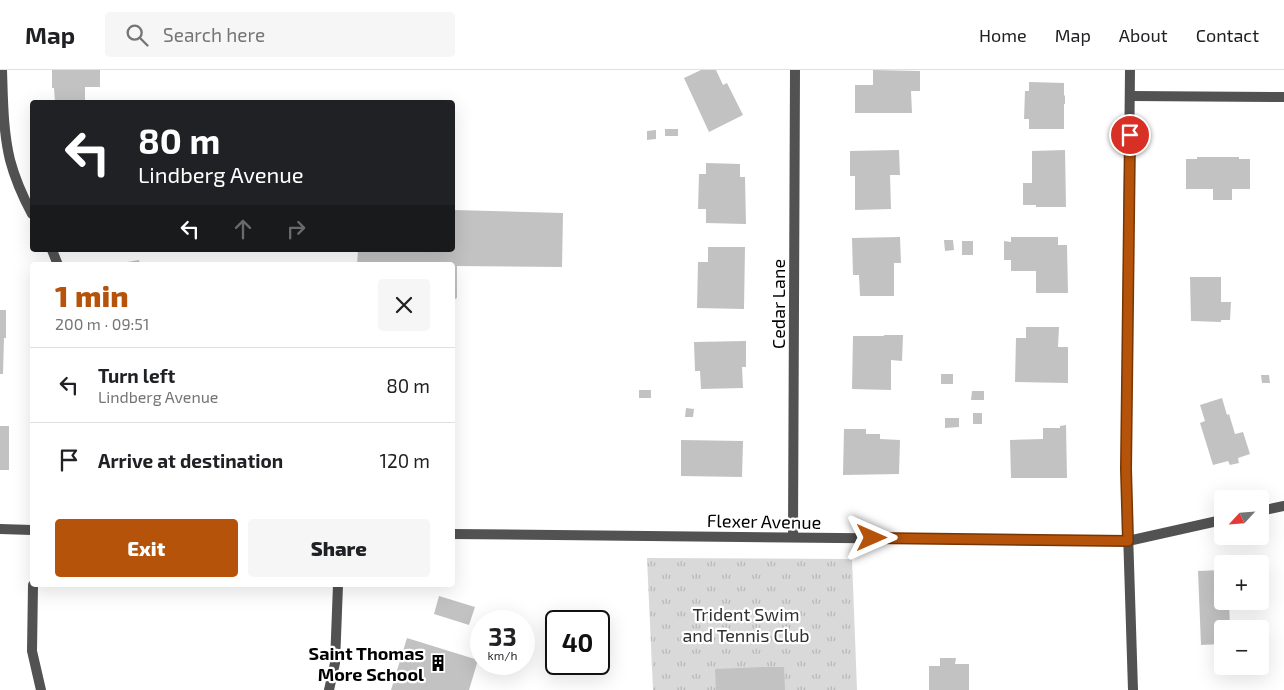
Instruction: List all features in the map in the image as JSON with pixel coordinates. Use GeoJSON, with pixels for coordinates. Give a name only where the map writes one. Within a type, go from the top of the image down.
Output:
{"type":"FeatureCollection","features":[{"type":"Feature","properties":{"kind":"street"},"geometry":{"type":"LineString","coordinates":[[2,70],[4,124],[10,160],[30,210]]}},
{"type":"Feature","properties":{"kind":"street","name":"Cedar Lane"},"geometry":{"type":"LineString","coordinates":[[793,537],[795,70]]}},
{"type":"Feature","properties":{"kind":"street"},"geometry":{"type":"LineString","coordinates":[[1130,70],[1126,469],[1133,690]]}},
{"type":"Feature","properties":{"kind":"street"},"geometry":{"type":"LineString","coordinates":[[1131,96],[1284,97]]}},
{"type":"Feature","properties":{"kind":"street"},"geometry":{"type":"LineString","coordinates":[[1269,509],[1284,506]]}},
{"type":"Feature","properties":{"kind":"street","name":"Flexer Avenue"},"geometry":{"type":"LineString","coordinates":[[455,534],[1128,541],[1214,522]]}},
{"type":"Feature","properties":{"kind":"street"},"geometry":{"type":"LineString","coordinates":[[0,529],[30,530]]}},
{"type":"Feature","properties":{"kind":"street"},"geometry":{"type":"LineString","coordinates":[[33,587],[32,651],[40,690]]}},
{"type":"Feature","properties":{"kind":"street"},"geometry":{"type":"LineString","coordinates":[[329,690],[335,663],[338,587]]}},
{"type":"Feature","properties":{"kind":"green space","name":"Trident Swim and Tennis Club"},"geometry":{"type":"Polygon","coordinates":[[[647,558],[852,559],[857,690],[653,690],[647,558]]]}},
{"type":"Feature","properties":{"kind":"building"},"geometry":{"type":"Polygon","coordinates":[[[52,70],[100,70],[100,87],[85,87],[85,100],[55,100],[54,88],[52,88],[52,70]]]}},
{"type":"Feature","properties":{"kind":"building"},"geometry":{"type":"Polygon","coordinates":[[[701,70],[716,70],[723,85],[727,83],[743,115],[709,132],[684,78],[701,70]]]}},
{"type":"Feature","properties":{"kind":"building"},"geometry":{"type":"Polygon","coordinates":[[[873,70],[920,71],[920,91],[911,91],[912,113],[855,113],[855,85],[873,85],[873,70]]]}},
{"type":"Feature","properties":{"kind":"building"},"geometry":{"type":"Polygon","coordinates":[[[1029,82],[1064,83],[1064,129],[1029,129],[1029,119],[1024,119],[1025,91],[1029,91],[1029,82]]]}},
{"type":"Feature","properties":{"kind":"building"},"geometry":{"type":"Polygon","coordinates":[[[665,129],[678,129],[678,136],[665,136],[665,129]]]}},
{"type":"Feature","properties":{"kind":"building"},"geometry":{"type":"Polygon","coordinates":[[[656,130],[656,139],[647,140],[647,131],[656,130]]]}},
{"type":"Feature","properties":{"kind":"building"},"geometry":{"type":"Polygon","coordinates":[[[899,150],[900,175],[890,175],[891,209],[855,210],[855,176],[850,176],[850,151],[899,150]]]}},
{"type":"Feature","properties":{"kind":"building"},"geometry":{"type":"Polygon","coordinates":[[[1065,150],[1066,207],[1023,205],[1023,183],[1032,183],[1032,151],[1065,150]]]}},
{"type":"Feature","properties":{"kind":"building"},"geometry":{"type":"Polygon","coordinates":[[[1197,157],[1239,157],[1239,159],[1250,159],[1250,189],[1232,189],[1232,200],[1213,200],[1213,189],[1186,189],[1186,159],[1197,159],[1197,157]]]}},
{"type":"Feature","properties":{"kind":"building"},"geometry":{"type":"Polygon","coordinates":[[[706,163],[740,164],[740,177],[745,177],[746,224],[706,223],[706,209],[698,209],[699,174],[706,174],[706,163]]]}},
{"type":"Feature","properties":{"kind":"building"},"geometry":{"type":"Polygon","coordinates":[[[455,210],[563,213],[562,267],[457,266],[457,298],[455,299],[455,262],[357,262],[358,252],[455,252],[455,210]]]}},
{"type":"Feature","properties":{"kind":"building"},"geometry":{"type":"Polygon","coordinates":[[[900,237],[901,263],[894,263],[894,296],[860,296],[859,275],[853,275],[852,238],[900,237]]]}},
{"type":"Feature","properties":{"kind":"building"},"geometry":{"type":"Polygon","coordinates":[[[1011,237],[1058,237],[1058,245],[1067,245],[1068,293],[1036,293],[1036,271],[1011,271],[1011,260],[1004,260],[1004,241],[1011,242],[1011,237]]]}},
{"type":"Feature","properties":{"kind":"building"},"geometry":{"type":"Polygon","coordinates":[[[944,240],[953,240],[954,250],[945,251],[944,240]]]}},
{"type":"Feature","properties":{"kind":"building"},"geometry":{"type":"Polygon","coordinates":[[[962,241],[973,241],[973,255],[962,255],[962,241]]]}},
{"type":"Feature","properties":{"kind":"building"},"geometry":{"type":"Polygon","coordinates":[[[708,247],[745,247],[744,309],[697,308],[698,262],[708,262],[708,247]]]}},
{"type":"Feature","properties":{"kind":"building"},"geometry":{"type":"Polygon","coordinates":[[[1190,277],[1221,277],[1221,302],[1231,302],[1230,320],[1221,320],[1221,322],[1191,321],[1190,277]]]}},
{"type":"Feature","properties":{"kind":"building"},"geometry":{"type":"Polygon","coordinates":[[[0,310],[6,310],[3,374],[0,374],[0,310]]]}},
{"type":"Feature","properties":{"kind":"building"},"geometry":{"type":"Polygon","coordinates":[[[1026,327],[1059,327],[1058,347],[1068,347],[1068,383],[1015,382],[1016,338],[1026,338],[1026,327]]]}},
{"type":"Feature","properties":{"kind":"building"},"geometry":{"type":"Polygon","coordinates":[[[903,335],[902,361],[891,360],[891,390],[852,389],[853,336],[903,335]]]}},
{"type":"Feature","properties":{"kind":"building"},"geometry":{"type":"Polygon","coordinates":[[[746,341],[746,367],[742,367],[743,388],[701,389],[700,371],[695,371],[694,342],[746,341]]]}},
{"type":"Feature","properties":{"kind":"building"},"geometry":{"type":"Polygon","coordinates":[[[941,374],[953,374],[953,384],[941,384],[941,374]]]}},
{"type":"Feature","properties":{"kind":"building"},"geometry":{"type":"Polygon","coordinates":[[[1261,375],[1269,375],[1270,383],[1262,383],[1261,375]]]}},
{"type":"Feature","properties":{"kind":"building"},"geometry":{"type":"Polygon","coordinates":[[[639,390],[651,390],[651,398],[639,398],[639,390]]]}},
{"type":"Feature","properties":{"kind":"building"},"geometry":{"type":"Polygon","coordinates":[[[972,391],[984,391],[984,400],[971,400],[972,391]]]}},
{"type":"Feature","properties":{"kind":"building"},"geometry":{"type":"Polygon","coordinates":[[[1222,398],[1235,434],[1243,432],[1250,454],[1238,458],[1239,463],[1230,465],[1228,461],[1213,465],[1200,423],[1205,421],[1200,405],[1222,398]]]}},
{"type":"Feature","properties":{"kind":"building"},"geometry":{"type":"Polygon","coordinates":[[[686,408],[694,409],[693,417],[685,417],[686,408]]]}},
{"type":"Feature","properties":{"kind":"building"},"geometry":{"type":"Polygon","coordinates":[[[973,413],[982,413],[982,424],[973,424],[973,413]]]}},
{"type":"Feature","properties":{"kind":"building"},"geometry":{"type":"Polygon","coordinates":[[[945,418],[959,418],[959,427],[945,428],[945,418]]]}},
{"type":"Feature","properties":{"kind":"building"},"geometry":{"type":"Polygon","coordinates":[[[1066,425],[1067,478],[1011,478],[1010,440],[1043,439],[1043,428],[1060,428],[1060,426],[1066,425]]]}},
{"type":"Feature","properties":{"kind":"building"},"geometry":{"type":"Polygon","coordinates":[[[0,426],[9,426],[9,470],[0,470],[0,426]]]}},
{"type":"Feature","properties":{"kind":"building"},"geometry":{"type":"Polygon","coordinates":[[[844,429],[866,429],[866,434],[880,434],[880,439],[900,440],[899,474],[843,475],[844,429]]]}},
{"type":"Feature","properties":{"kind":"building"},"geometry":{"type":"Polygon","coordinates":[[[681,440],[743,441],[742,477],[681,476],[681,440]]]}},
{"type":"Feature","properties":{"kind":"building"},"geometry":{"type":"Polygon","coordinates":[[[1214,570],[1214,610],[1229,610],[1230,620],[1214,620],[1214,644],[1201,645],[1198,571],[1214,570]]]}},
{"type":"Feature","properties":{"kind":"building"},"geometry":{"type":"Polygon","coordinates":[[[439,596],[475,607],[474,610],[470,610],[469,625],[434,614],[439,596]]]}},
{"type":"Feature","properties":{"kind":"building","name":"Saint Thomas More School"},"geometry":{"type":"Polygon","coordinates":[[[407,638],[470,658],[470,675],[474,675],[469,690],[391,690],[407,638]]]}},
{"type":"Feature","properties":{"kind":"building"},"geometry":{"type":"Polygon","coordinates":[[[940,658],[956,658],[955,664],[969,664],[969,690],[929,690],[929,666],[940,666],[940,658]]]}},
{"type":"Feature","properties":{"kind":"building"},"geometry":{"type":"Polygon","coordinates":[[[784,667],[785,690],[716,690],[715,669],[784,667]]]}},
{"type":"Feature","properties":{"kind":"place","name":"Saint Thomas More School"},"geometry":{"type":"Point","coordinates":[438,663]}},
{"type":"Feature","properties":{"kind":"route"},"geometry":{"type":"LineString","coordinates":[[872,538],[1128,541],[1126,469],[1130,135]]}}]}
